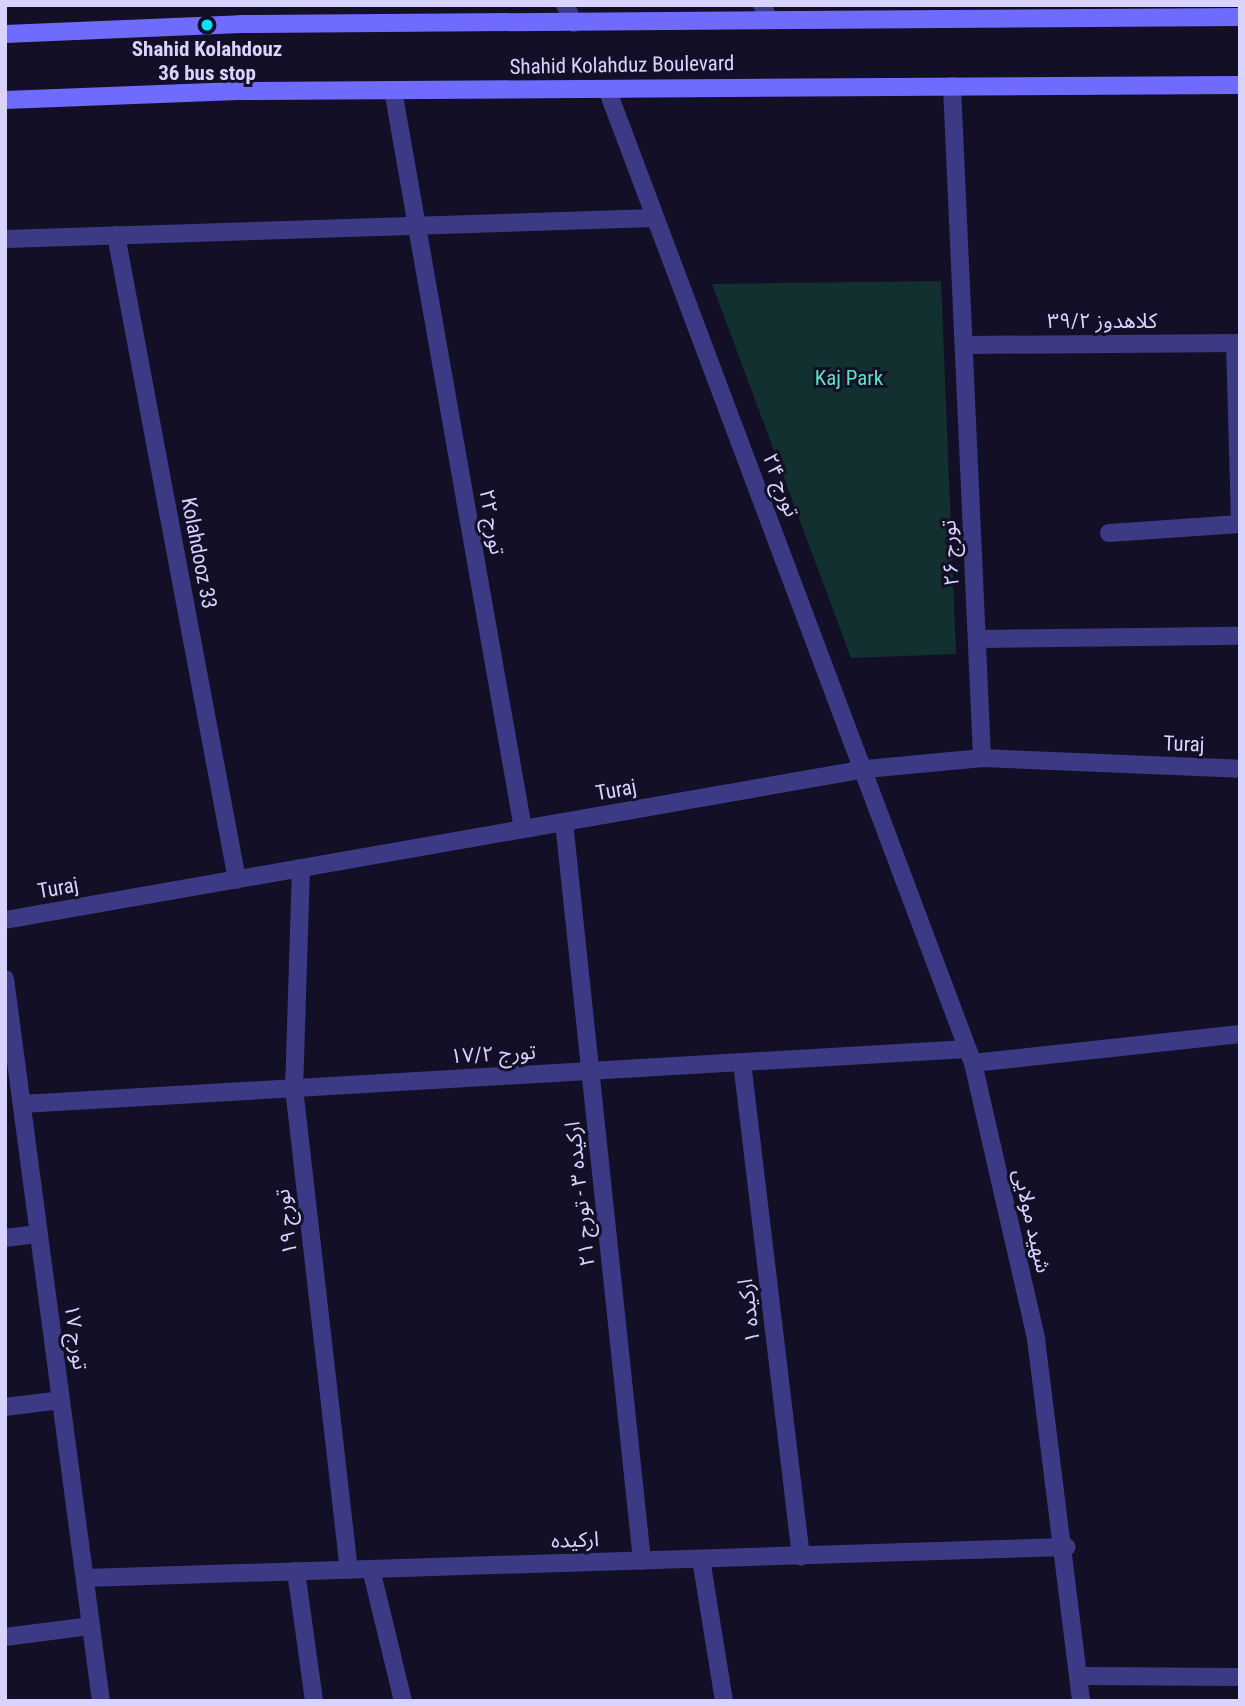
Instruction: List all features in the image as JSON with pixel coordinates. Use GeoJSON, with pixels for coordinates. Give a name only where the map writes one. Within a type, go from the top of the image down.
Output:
{"type":"FeatureCollection","features":[{"type":"Feature","properties":{"kind":"main road","name":"Shahid Kolahduz Boulevard"},"geometry":{"type":"LineString","coordinates":[[5,34],[241,23],[574,23],[766,12],[1090,11],[1240,17]]}},
{"type":"Feature","properties":{"kind":"main road","name":"Shahid Kolahduz Boulevard"},"geometry":{"type":"LineString","coordinates":[[5,100],[393,90],[1240,85]]}},
{"type":"Feature","properties":{"kind":"street"},"geometry":{"type":"LineString","coordinates":[[565,5],[574,23]]}},
{"type":"Feature","properties":{"kind":"street","name":"تورج ۲۶"},"geometry":{"type":"LineString","coordinates":[[952,86],[982,758]]}},
{"type":"Feature","properties":{"kind":"street","name":"تورج ۲۴"},"geometry":{"type":"LineString","coordinates":[[607,89],[866,769]]}},
{"type":"Feature","properties":{"kind":"street","name":"تورج ۲۲"},"geometry":{"type":"LineString","coordinates":[[393,90],[523,829]]}},
{"type":"Feature","properties":{"kind":"street"},"geometry":{"type":"LineString","coordinates":[[5,239],[654,218]]}},
{"type":"Feature","properties":{"kind":"street","name":"Kolahdooz 33"},"geometry":{"type":"LineString","coordinates":[[116,235],[237,880]]}},
{"type":"Feature","properties":{"kind":"street"},"geometry":{"type":"LineString","coordinates":[[1109,533],[1240,524],[1237,343]]}},
{"type":"Feature","properties":{"kind":"street","name":"کلاهدوز ۳۹/۲"},"geometry":{"type":"LineString","coordinates":[[964,345],[1237,343]]}},
{"type":"Feature","properties":{"kind":"street"},"geometry":{"type":"LineString","coordinates":[[977,639],[1240,636]]}},
{"type":"Feature","properties":{"kind":"street","name":"Turaj"},"geometry":{"type":"LineString","coordinates":[[5,920],[866,769],[982,758],[1240,769]]}},
{"type":"Feature","properties":{"kind":"street","name":"شهید مولایی"},"geometry":{"type":"LineString","coordinates":[[866,769],[970,1056],[1036,1339],[1067,1548],[1082,1676],[1081,1701]]}},
{"type":"Feature","properties":{"kind":"street","name":"ارکیده ۳ - تورج ۲۱"},"geometry":{"type":"LineString","coordinates":[[564,822],[642,1561]]}},
{"type":"Feature","properties":{"kind":"street","name":"تورج ۱۹"},"geometry":{"type":"LineString","coordinates":[[301,868],[294,1088],[349,1570]]}},
{"type":"Feature","properties":{"kind":"street","name":"تورج ۱۷"},"geometry":{"type":"LineString","coordinates":[[5,979],[101,1701]]}},
{"type":"Feature","properties":{"kind":"street","name":"تورج ۱۷/۲"},"geometry":{"type":"LineString","coordinates":[[22,1104],[742,1062],[970,1056],[1240,1034]]}},
{"type":"Feature","properties":{"kind":"street","name":"ارکیده ۱"},"geometry":{"type":"LineString","coordinates":[[742,1062],[801,1556]]}},
{"type":"Feature","properties":{"kind":"street"},"geometry":{"type":"LineString","coordinates":[[5,1238],[39,1234]]}},
{"type":"Feature","properties":{"kind":"street"},"geometry":{"type":"LineString","coordinates":[[5,1407],[61,1400]]}},
{"type":"Feature","properties":{"kind":"street","name":"ارکیده"},"geometry":{"type":"LineString","coordinates":[[85,1578],[1067,1548]]}},
{"type":"Feature","properties":{"kind":"street"},"geometry":{"type":"LineString","coordinates":[[701,1559],[724,1701]]}},
{"type":"Feature","properties":{"kind":"street"},"geometry":{"type":"LineString","coordinates":[[371,1569],[403,1701]]}},
{"type":"Feature","properties":{"kind":"street"},"geometry":{"type":"LineString","coordinates":[[296,1571],[314,1701]]}},
{"type":"Feature","properties":{"kind":"street"},"geometry":{"type":"LineString","coordinates":[[5,1637],[91,1626]]}},
{"type":"Feature","properties":{"kind":"street"},"geometry":{"type":"LineString","coordinates":[[1082,1676],[1240,1677]]}},
{"type":"Feature","properties":{"kind":"green space","name":"Kaj Park"},"geometry":{"type":"Polygon","coordinates":[[[941,281],[956,654],[851,658],[712,284],[941,281]]]}},
{"type":"Feature","properties":{"kind":"place","name":"Shahid Kolahdouz 36 bus stop"},"geometry":{"type":"Point","coordinates":[207,25]}}]}
